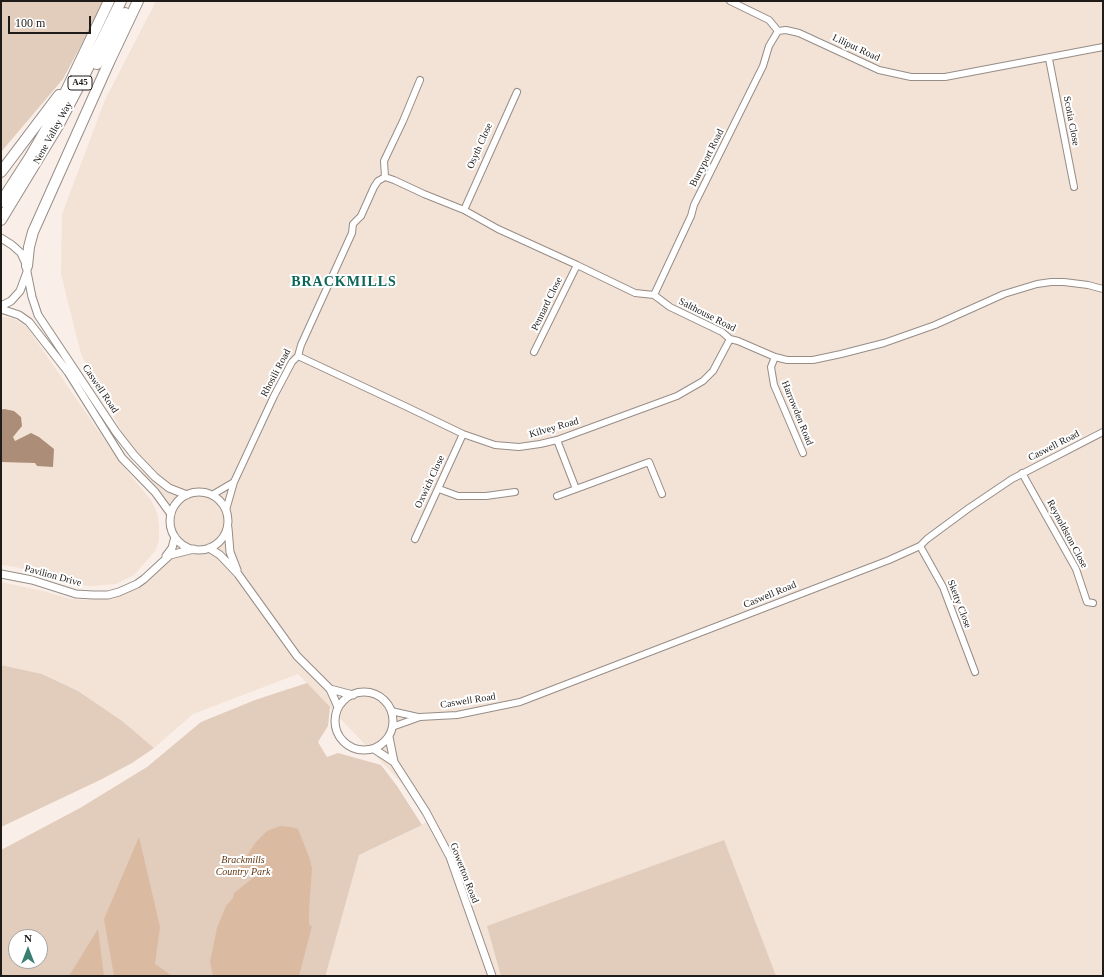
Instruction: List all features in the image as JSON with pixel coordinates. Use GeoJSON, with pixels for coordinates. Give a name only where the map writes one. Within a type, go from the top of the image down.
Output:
{"type":"FeatureCollection","features":[{"type":"Feature","properties":{"kind":"highway","name":"Nene Valley Way"},"geometry":{"type":"LineString","coordinates":[[1,202],[30,157],[56,112],[109,1]]}},
{"type":"Feature","properties":{"kind":"highway","name":"Nene Valley Way"},"geometry":{"type":"LineString","coordinates":[[1,220],[36,164],[79,86],[121,1]]}},
{"type":"Feature","properties":{"kind":"highway"},"geometry":{"type":"LineString","coordinates":[[36,164],[59,135],[131,1]]}},
{"type":"Feature","properties":{"kind":"highway"},"geometry":{"type":"LineString","coordinates":[[27,269],[29,247],[33,232],[138,1]]}},
{"type":"Feature","properties":{"kind":"highway"},"geometry":{"type":"LineString","coordinates":[[1,172],[72,78]]}},
{"type":"Feature","properties":{"kind":"street"},"geometry":{"type":"LineString","coordinates":[[730,1],[768,20],[778,31]]}},
{"type":"Feature","properties":{"kind":"street","name":"Liliput Road"},"geometry":{"type":"LineString","coordinates":[[778,31],[786,30],[799,33],[879,70],[911,77],[945,77],[1103,48]]}},
{"type":"Feature","properties":{"kind":"street","name":"Burryport Road"},"geometry":{"type":"LineString","coordinates":[[654,295],[691,216],[694,205],[763,66],[769,46],[778,31]]}},
{"type":"Feature","properties":{"kind":"street","name":"Scotia Close"},"geometry":{"type":"LineString","coordinates":[[1049,58],[1074,187]]}},
{"type":"Feature","properties":{"kind":"street"},"geometry":{"type":"LineString","coordinates":[[385,177],[384,161],[420,80]]}},
{"type":"Feature","properties":{"kind":"street","name":"Osyth Close"},"geometry":{"type":"LineString","coordinates":[[464,210],[517,92]]}},
{"type":"Feature","properties":{"kind":"street","name":"Salthouse Road"},"geometry":{"type":"LineString","coordinates":[[385,177],[464,210],[498,229],[635,293],[654,295],[670,307],[722,332],[730,339],[775,357],[787,360],[813,360],[884,343],[935,325],[1004,294],[1037,284],[1064,282],[1088,285],[1103,290]]}},
{"type":"Feature","properties":{"kind":"street","name":"Rhosili Road"},"geometry":{"type":"LineString","coordinates":[[226,510],[234,482],[274,396],[292,362],[298,356],[301,345],[352,233],[353,224],[361,216],[378,181],[385,177]]}},
{"type":"Feature","properties":{"kind":"street"},"geometry":{"type":"LineString","coordinates":[[1,306],[11,301],[20,291],[27,269],[21,253],[3,240]]}},
{"type":"Feature","properties":{"kind":"street","name":"Pennard Close"},"geometry":{"type":"LineString","coordinates":[[534,352],[577,265]]}},
{"type":"Feature","properties":{"kind":"street","name":"Caswell Road"},"geometry":{"type":"LineString","coordinates":[[27,269],[32,297],[38,315],[116,432],[134,455],[155,477],[169,488],[187,495]]}},
{"type":"Feature","properties":{"kind":"street","name":"Caswell Road"},"geometry":{"type":"LineString","coordinates":[[1,309],[19,315],[29,322],[68,372],[122,458],[155,492],[171,514]]}},
{"type":"Feature","properties":{"kind":"street","name":"Kilvey Road"},"geometry":{"type":"LineString","coordinates":[[298,356],[463,434],[495,445],[506,447],[530,446],[557,440],[677,396],[698,384],[713,371],[730,339]]}},
{"type":"Feature","properties":{"kind":"street","name":"Harrowden Road"},"geometry":{"type":"LineString","coordinates":[[775,357],[771,367],[774,385],[803,453]]}},
{"type":"Feature","properties":{"kind":"street","name":"Caswell Road"},"geometry":{"type":"LineString","coordinates":[[391,711],[420,717],[458,715],[520,702],[803,593],[825,586],[920,546],[927,539],[969,508],[1012,479],[1103,432]]}},
{"type":"Feature","properties":{"kind":"street","name":"Oxwich Close"},"geometry":{"type":"LineString","coordinates":[[415,539],[463,434]]}},
{"type":"Feature","properties":{"kind":"street"},"geometry":{"type":"LineString","coordinates":[[557,440],[576,489]]}},
{"type":"Feature","properties":{"kind":"street"},"geometry":{"type":"LineString","coordinates":[[557,496],[649,462],[662,494]]}},
{"type":"Feature","properties":{"kind":"street","name":"Reynoldston Close"},"geometry":{"type":"LineString","coordinates":[[1022,473],[1076,570],[1087,602],[1092,603]]}},
{"type":"Feature","properties":{"kind":"street"},"geometry":{"type":"LineString","coordinates":[[212,495],[234,482]]}},
{"type":"Feature","properties":{"kind":"street"},"geometry":{"type":"LineString","coordinates":[[439,489],[458,496],[486,496],[515,492]]}},
{"type":"Feature","properties":{"kind":"street"},"geometry":{"type":"LineString","coordinates":[[228,523],[226,531],[216,544],[209,548],[194,550],[180,543],[175,537],[170,526],[171,514],[174,506],[180,499],[187,495],[199,492],[212,495],[223,504],[226,510],[228,523],[230,552],[238,574]]}},
{"type":"Feature","properties":{"kind":"street","name":"Pavilion Drive"},"geometry":{"type":"LineString","coordinates":[[162,562],[172,548],[175,537]]}},
{"type":"Feature","properties":{"kind":"street","name":"Sketty Close"},"geometry":{"type":"LineString","coordinates":[[920,546],[943,587],[975,672]]}},
{"type":"Feature","properties":{"kind":"street"},"geometry":{"type":"LineString","coordinates":[[209,548],[220,555],[238,574],[297,656],[330,688],[338,708]]}},
{"type":"Feature","properties":{"kind":"street","name":"Pavilion Drive"},"geometry":{"type":"LineString","coordinates":[[1,574],[29,579],[76,594],[108,595],[137,584],[170,555],[194,550]]}},
{"type":"Feature","properties":{"kind":"street"},"geometry":{"type":"LineString","coordinates":[[330,688],[353,694]]}},
{"type":"Feature","properties":{"kind":"street"},"geometry":{"type":"LineString","coordinates":[[362,692],[371,693],[379,697],[386,703],[391,711],[393,719],[389,737],[374,749],[364,751],[354,749],[345,744],[337,734],[335,725],[335,716],[338,708],[344,700],[353,694],[362,692]]}},
{"type":"Feature","properties":{"kind":"street","name":"Caswell Road"},"geometry":{"type":"LineString","coordinates":[[392,727],[420,717]]}},
{"type":"Feature","properties":{"kind":"street","name":"Gowerton Road"},"geometry":{"type":"LineString","coordinates":[[389,737],[394,762],[426,812],[450,857],[492,976]]}},
{"type":"Feature","properties":{"kind":"street","name":"Gowerton Road"},"geometry":{"type":"LineString","coordinates":[[374,749],[394,762]]}},
{"type":"Feature","properties":{"kind":"shaded area"},"geometry":{"type":"Polygon","coordinates":[[[156,1],[1103,1],[1103,976],[327,976],[326,974],[359,855],[422,825],[433,816],[298,674],[193,714],[154,748],[121,721],[78,691],[42,674],[1,665],[1,582],[71,599],[86,600],[117,597],[139,586],[176,555],[174,532],[81,354],[61,274],[62,214],[105,100],[156,1]]]}},
{"type":"Feature","properties":{"kind":"shaded area"},"geometry":{"type":"Polygon","coordinates":[[[1,317],[13,318],[27,327],[119,461],[151,500],[157,512],[159,540],[156,550],[134,575],[116,584],[93,586],[75,585],[16,567],[1,565],[1,317]]]}},
{"type":"Feature","properties":{"kind":"shaded area"},"geometry":{"type":"Polygon","coordinates":[[[4,409],[14,411],[21,417],[22,426],[13,437],[15,441],[31,433],[39,437],[54,449],[53,467],[37,466],[35,463],[1,462],[1,410],[4,409]]]}},
{"type":"Feature","properties":{"kind":"green space"},"geometry":{"type":"Polygon","coordinates":[[[1,1],[103,1],[63,79],[1,152],[1,1]]]}},
{"type":"Feature","properties":{"kind":"green space"},"geometry":{"type":"Polygon","coordinates":[[[1,665],[42,674],[78,691],[122,721],[154,748],[132,763],[100,780],[1,827],[1,665]]]}},
{"type":"Feature","properties":{"kind":"green space","name":"Brackmills Country Park"},"geometry":{"type":"Polygon","coordinates":[[[307,683],[330,707],[328,726],[318,742],[327,757],[338,753],[381,765],[397,786],[422,825],[359,855],[326,974],[327,976],[1,976],[1,850],[80,808],[147,767],[201,722],[255,700],[307,683]]]}},
{"type":"Feature","properties":{"kind":"green space"},"geometry":{"type":"Polygon","coordinates":[[[280,826],[298,829],[312,868],[309,925],[312,926],[299,976],[213,976],[210,962],[217,928],[226,906],[233,898],[234,893],[258,874],[257,869],[249,873],[238,869],[256,842],[267,831],[280,826]]]}},
{"type":"Feature","properties":{"kind":"green space"},"geometry":{"type":"Polygon","coordinates":[[[139,837],[160,927],[155,964],[172,976],[114,976],[104,919],[139,837]]]}},
{"type":"Feature","properties":{"kind":"green space"},"geometry":{"type":"Polygon","coordinates":[[[724,840],[776,976],[501,976],[487,926],[724,840]]]}},
{"type":"Feature","properties":{"kind":"green space"},"geometry":{"type":"Polygon","coordinates":[[[98,929],[104,976],[69,976],[98,929]]]}},
{"type":"Feature","properties":{"kind":"district","name":"BRACKMILLS"},"geometry":{"type":"Point","coordinates":[344,282]}}]}
